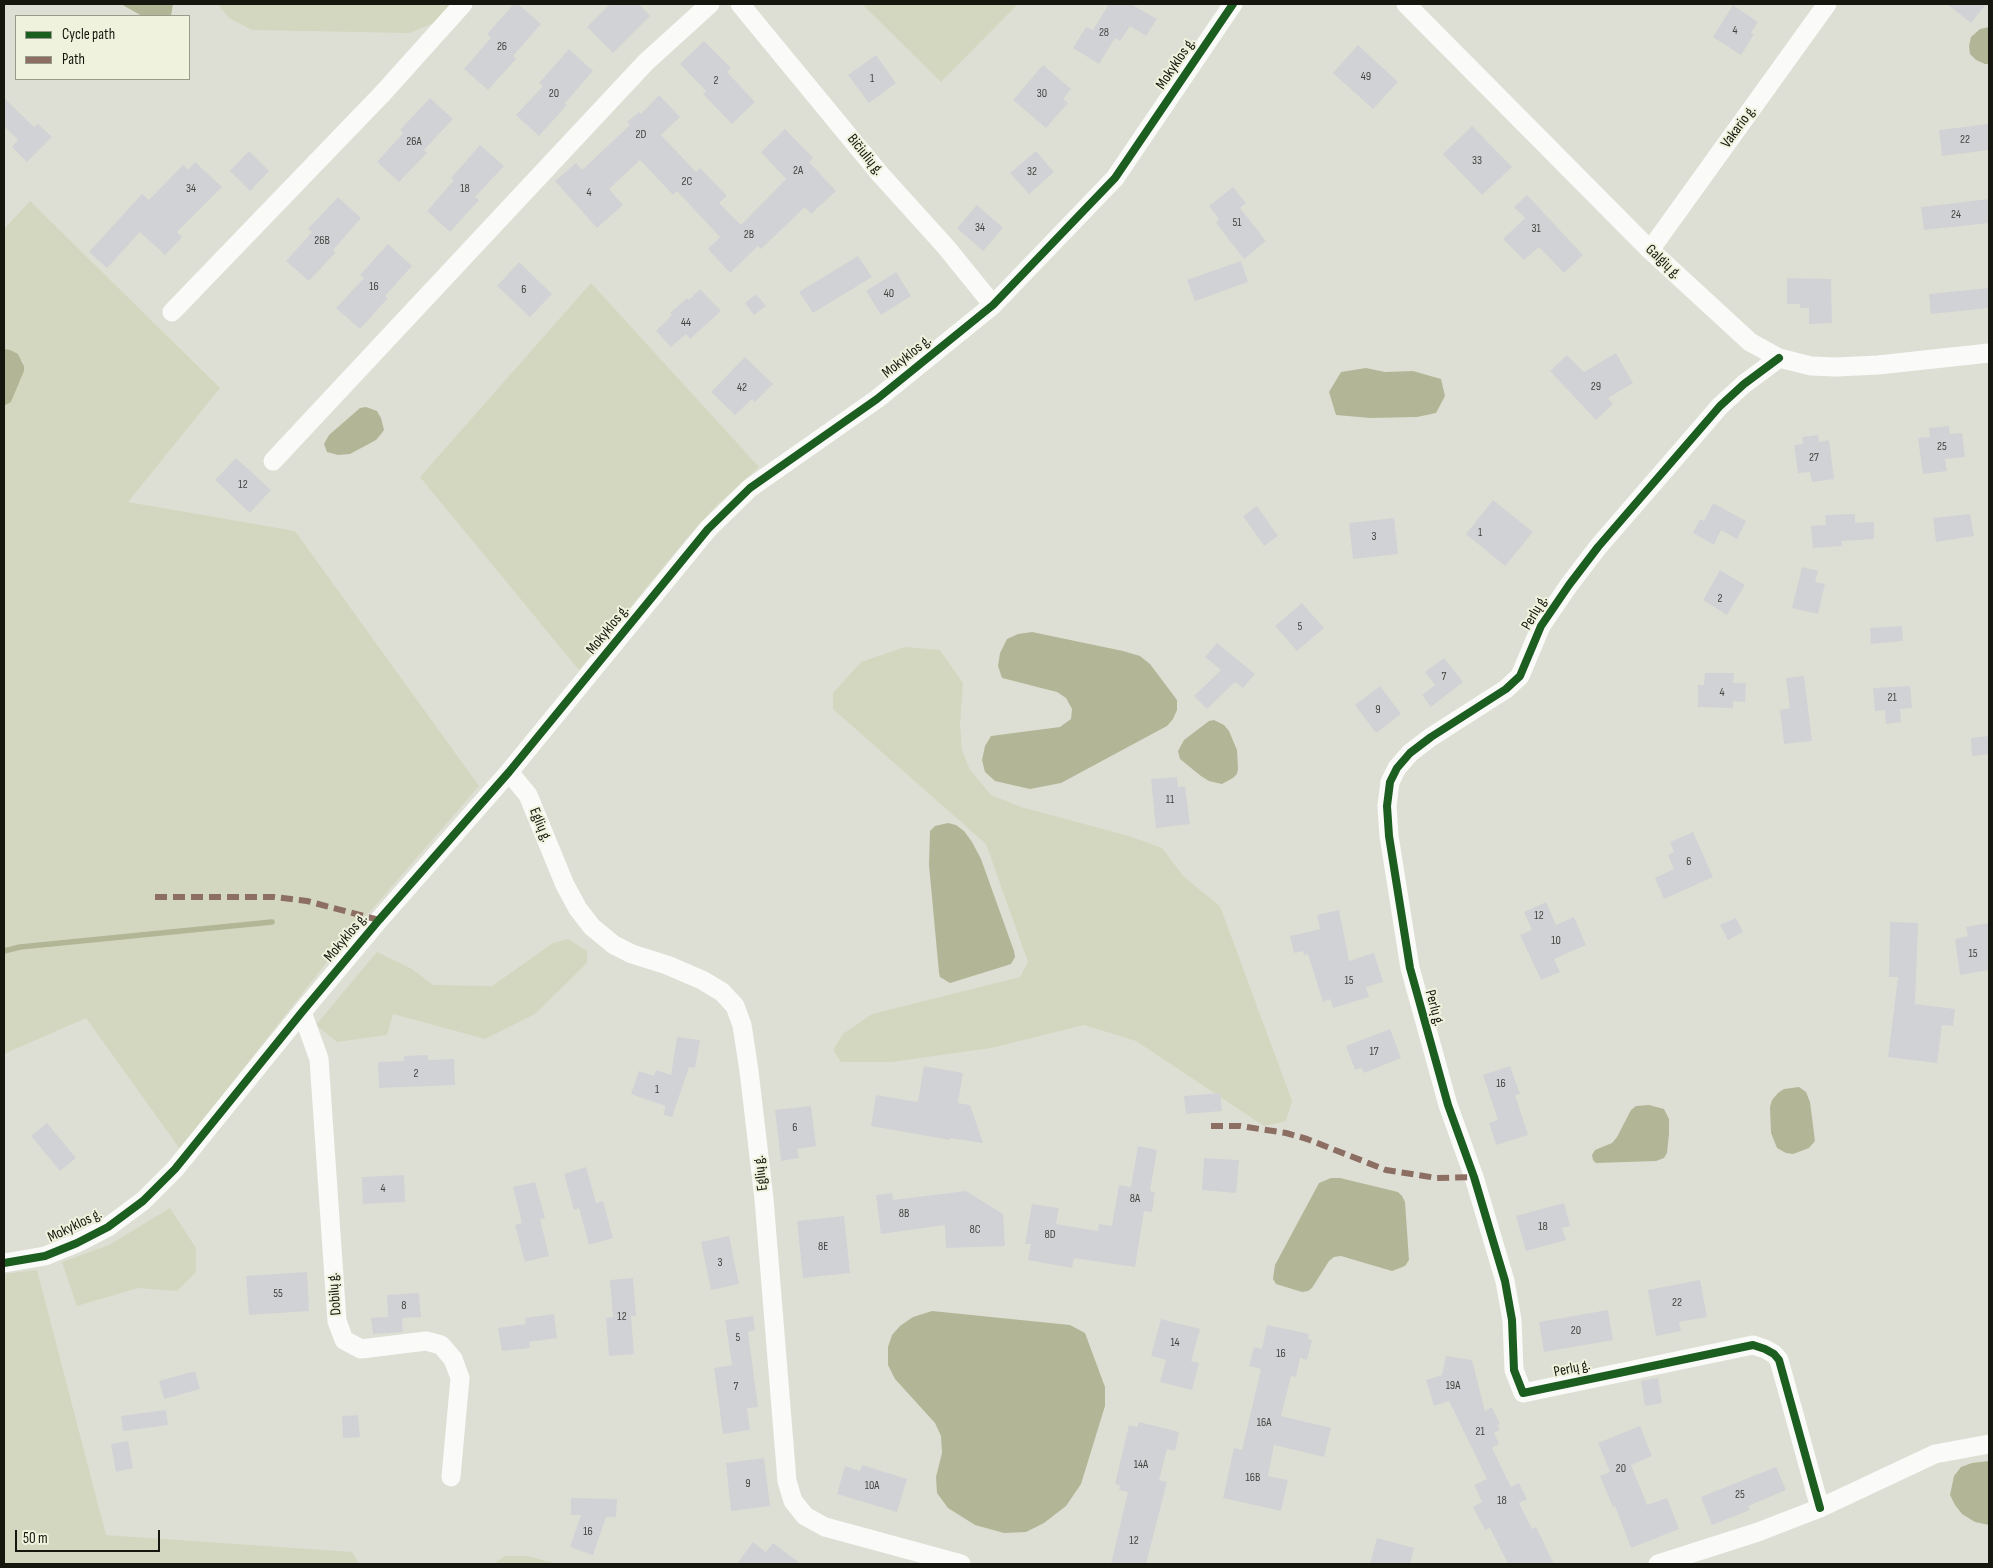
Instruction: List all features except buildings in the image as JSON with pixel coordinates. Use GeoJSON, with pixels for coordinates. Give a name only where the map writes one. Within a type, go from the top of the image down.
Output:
{"type":"FeatureCollection","features":[{"type":"Feature","properties":{"kind":"street"},"geometry":{"type":"LineString","coordinates":[[172,312],[383,93],[463,4]]}},
{"type":"Feature","properties":{"kind":"street"},"geometry":{"type":"LineString","coordinates":[[273,461],[646,62],[710,4]]}},
{"type":"Feature","properties":{"kind":"street","name":"Bičiulių g."},"geometry":{"type":"LineString","coordinates":[[740,4],[880,174],[946,247],[993,304]]}},
{"type":"Feature","properties":{"kind":"street","name":"Mokyklos g."},"geometry":{"type":"LineString","coordinates":[[4,1263],[45,1256],[77,1243],[108,1227],[143,1201],[175,1169],[379,920],[509,772],[708,528],[750,488],[877,399],[993,304],[1115,178],[1233,4]]}},
{"type":"Feature","properties":{"kind":"street","name":"Galgių g."},"geometry":{"type":"LineString","coordinates":[[1406,4],[1650,250],[1750,342],[1779,358],[1811,366],[1878,365],[1989,353]]}},
{"type":"Feature","properties":{"kind":"street","name":"Vakario g."},"geometry":{"type":"LineString","coordinates":[[1650,250],[1827,4]]}},
{"type":"Feature","properties":{"kind":"street","name":"Perlų g."},"geometry":{"type":"LineString","coordinates":[[1779,358],[1744,384],[1720,406],[1598,547],[1541,626],[1520,676],[1506,689],[1431,737],[1410,753],[1396,768],[1390,782],[1388,836],[1410,968],[1448,1105],[1474,1177],[1505,1282],[1512,1320],[1514,1370],[1523,1393],[1753,1345],[1765,1349],[1774,1354],[1779,1360],[1820,1508]]}},
{"type":"Feature","properties":{"kind":"street","name":"Eglių g."},"geometry":{"type":"LineString","coordinates":[[509,772],[528,796],[565,885],[578,909],[592,927],[614,945],[632,954],[684,973],[722,992],[734,1006],[742,1025],[764,1199],[787,1481],[793,1501],[805,1516],[825,1527],[961,1564]]}},
{"type":"Feature","properties":{"kind":"street","name":"Dobilų g."},"geometry":{"type":"LineString","coordinates":[[302,1012],[319,1060],[337,1321],[344,1340],[361,1349],[426,1340],[441,1344],[453,1359],[460,1378],[451,1477]]}},
{"type":"Feature","properties":{"kind":"street"},"geometry":{"type":"LineString","coordinates":[[1658,1564],[1758,1532],[1820,1508],[1935,1454],[1989,1444]]}},
{"type":"Feature","properties":{"kind":"shaded area"},"geometry":{"type":"Polygon","coordinates":[[[121,4],[173,4],[171,15],[140,15],[121,4]]]}},
{"type":"Feature","properties":{"kind":"shaded area"},"geometry":{"type":"Polygon","coordinates":[[[218,4],[454,4],[439,21],[409,33],[252,30],[229,18],[218,4]]]}},
{"type":"Feature","properties":{"kind":"shaded area"},"geometry":{"type":"Polygon","coordinates":[[[862,4],[1018,4],[941,82],[862,4]]]}},
{"type":"Feature","properties":{"kind":"shaded area"},"geometry":{"type":"Polygon","coordinates":[[[1989,27],[1989,64],[1985,64],[1976,60],[1970,54],[1969,46],[1971,37],[1980,29],[1989,27]]]}},
{"type":"Feature","properties":{"kind":"shaded area"},"geometry":{"type":"Polygon","coordinates":[[[30,201],[220,388],[128,502],[295,531],[479,786],[334,953],[180,1149],[86,1018],[4,1054],[4,406],[11,402],[24,371],[24,366],[23,361],[4,349],[4,229],[30,201]]]}},
{"type":"Feature","properties":{"kind":"shaded area"},"geometry":{"type":"Polygon","coordinates":[[[591,283],[759,467],[717,505],[687,538],[579,670],[420,477],[591,283]]]}},
{"type":"Feature","properties":{"kind":"shaded area"},"geometry":{"type":"Polygon","coordinates":[[[4,349],[18,354],[24,366],[24,371],[11,402],[4,406],[4,349]]]}},
{"type":"Feature","properties":{"kind":"shaded area"},"geometry":{"type":"Polygon","coordinates":[[[1366,368],[1385,372],[1413,371],[1441,379],[1445,396],[1436,413],[1417,417],[1370,418],[1336,415],[1329,392],[1341,372],[1366,368]]]}},
{"type":"Feature","properties":{"kind":"shaded area"},"geometry":{"type":"Polygon","coordinates":[[[366,407],[377,411],[381,418],[384,430],[376,440],[350,454],[338,455],[327,452],[324,444],[329,435],[360,408],[366,407]]]}},
{"type":"Feature","properties":{"kind":"shaded area"},"geometry":{"type":"Polygon","coordinates":[[[1032,632],[1140,656],[1150,664],[1177,700],[1177,710],[1173,719],[1167,726],[1061,783],[1030,789],[995,781],[985,772],[982,760],[985,746],[991,736],[1060,727],[1071,719],[1072,709],[1066,698],[1057,692],[1002,678],[998,666],[1000,653],[1007,639],[1018,634],[1032,632]]]}},
{"type":"Feature","properties":{"kind":"shaded area"},"geometry":{"type":"Polygon","coordinates":[[[905,647],[940,650],[963,683],[960,724],[962,750],[970,770],[991,795],[1021,807],[1129,836],[1162,848],[1184,877],[1220,906],[1292,1101],[1286,1121],[1264,1126],[1136,1041],[1084,1025],[991,1048],[891,1062],[841,1062],[833,1050],[843,1034],[872,1014],[1020,977],[1028,962],[986,844],[833,709],[833,693],[861,662],[905,647]]]}},
{"type":"Feature","properties":{"kind":"shaded area"},"geometry":{"type":"Polygon","coordinates":[[[1214,720],[1224,725],[1229,731],[1237,750],[1237,774],[1222,784],[1209,781],[1201,776],[1180,759],[1178,751],[1184,740],[1209,721],[1214,720]]]}},
{"type":"Feature","properties":{"kind":"shaded area"},"geometry":{"type":"Polygon","coordinates":[[[948,823],[956,825],[964,831],[981,859],[1015,957],[1011,964],[950,983],[940,977],[939,973],[929,865],[930,831],[935,826],[948,823]]]}},
{"type":"Feature","properties":{"kind":"shaded area"},"geometry":{"type":"Polygon","coordinates":[[[568,939],[587,951],[587,963],[535,1014],[485,1039],[393,1014],[387,1035],[337,1042],[316,1025],[377,952],[412,969],[433,985],[492,986],[553,943],[568,939]]]}},
{"type":"Feature","properties":{"kind":"shaded area"},"geometry":{"type":"Polygon","coordinates":[[[1799,1087],[1806,1092],[1810,1102],[1815,1141],[1809,1148],[1793,1154],[1786,1153],[1777,1148],[1771,1133],[1770,1107],[1772,1100],[1778,1093],[1784,1089],[1799,1087]]]}},
{"type":"Feature","properties":{"kind":"shaded area"},"geometry":{"type":"Polygon","coordinates":[[[1649,1105],[1664,1109],[1669,1119],[1667,1153],[1664,1158],[1656,1161],[1596,1163],[1592,1155],[1595,1150],[1612,1143],[1631,1110],[1636,1106],[1649,1105]]]}},
{"type":"Feature","properties":{"kind":"shaded area"},"geometry":{"type":"Polygon","coordinates":[[[1331,1178],[1340,1178],[1398,1192],[1402,1196],[1405,1202],[1409,1260],[1405,1266],[1392,1271],[1341,1256],[1334,1257],[1329,1261],[1312,1288],[1308,1291],[1302,1292],[1276,1284],[1273,1279],[1275,1265],[1319,1183],[1331,1178]]]}},
{"type":"Feature","properties":{"kind":"shaded area"},"geometry":{"type":"Polygon","coordinates":[[[170,1208],[196,1248],[196,1272],[177,1291],[138,1288],[77,1306],[62,1262],[109,1245],[170,1208]]]}},
{"type":"Feature","properties":{"kind":"shaded area"},"geometry":{"type":"Polygon","coordinates":[[[37,1270],[106,1535],[352,1552],[360,1564],[4,1564],[4,1274],[37,1270]]]}},
{"type":"Feature","properties":{"kind":"shaded area"},"geometry":{"type":"Polygon","coordinates":[[[932,1311],[1070,1325],[1085,1333],[1105,1387],[1105,1406],[1081,1484],[1066,1506],[1044,1523],[1026,1532],[1004,1533],[975,1525],[948,1508],[937,1493],[936,1477],[942,1453],[941,1436],[935,1423],[895,1379],[888,1365],[888,1347],[892,1335],[900,1326],[913,1317],[932,1311]]]}},
{"type":"Feature","properties":{"kind":"shaded area"},"geometry":{"type":"Polygon","coordinates":[[[1989,1461],[1989,1525],[1975,1522],[1962,1514],[1950,1495],[1954,1476],[1961,1467],[1972,1463],[1989,1461]]]}},
{"type":"Feature","properties":{"kind":"shaded area"},"geometry":{"type":"Polygon","coordinates":[[[505,1556],[528,1556],[557,1564],[493,1564],[505,1556]]]}},
{"type":"Feature","properties":{"kind":"waterway"},"geometry":{"type":"LineString","coordinates":[[4,951],[20,947],[272,922]]}},
{"type":"Feature","properties":{"kind":"marked path"},"geometry":{"type":"LineString","coordinates":[[155,897],[274,897],[307,901],[379,920]]}},
{"type":"Feature","properties":{"kind":"marked path"},"geometry":{"type":"LineString","coordinates":[[1211,1126],[1240,1126],[1286,1133],[1307,1139],[1386,1170],[1437,1178],[1474,1177]]}},
{"type":"Feature","properties":{"kind":"cycle path"},"geometry":{"type":"LineString","coordinates":[[4,1263],[45,1256],[77,1243],[108,1227],[143,1201],[175,1169],[302,1012],[379,920],[509,772],[708,529],[750,488],[877,399],[993,305],[1115,178],[1233,4]]}},
{"type":"Feature","properties":{"kind":"cycle path"},"geometry":{"type":"LineString","coordinates":[[1779,358],[1744,384],[1720,406],[1598,547],[1541,626],[1520,676],[1506,689],[1431,737],[1410,753],[1397,768],[1390,782],[1387,806],[1389,836],[1410,968],[1448,1105],[1474,1177],[1505,1281],[1512,1320],[1514,1370],[1523,1393],[1753,1345],[1765,1349],[1774,1354],[1779,1360],[1820,1508]]}}]}
